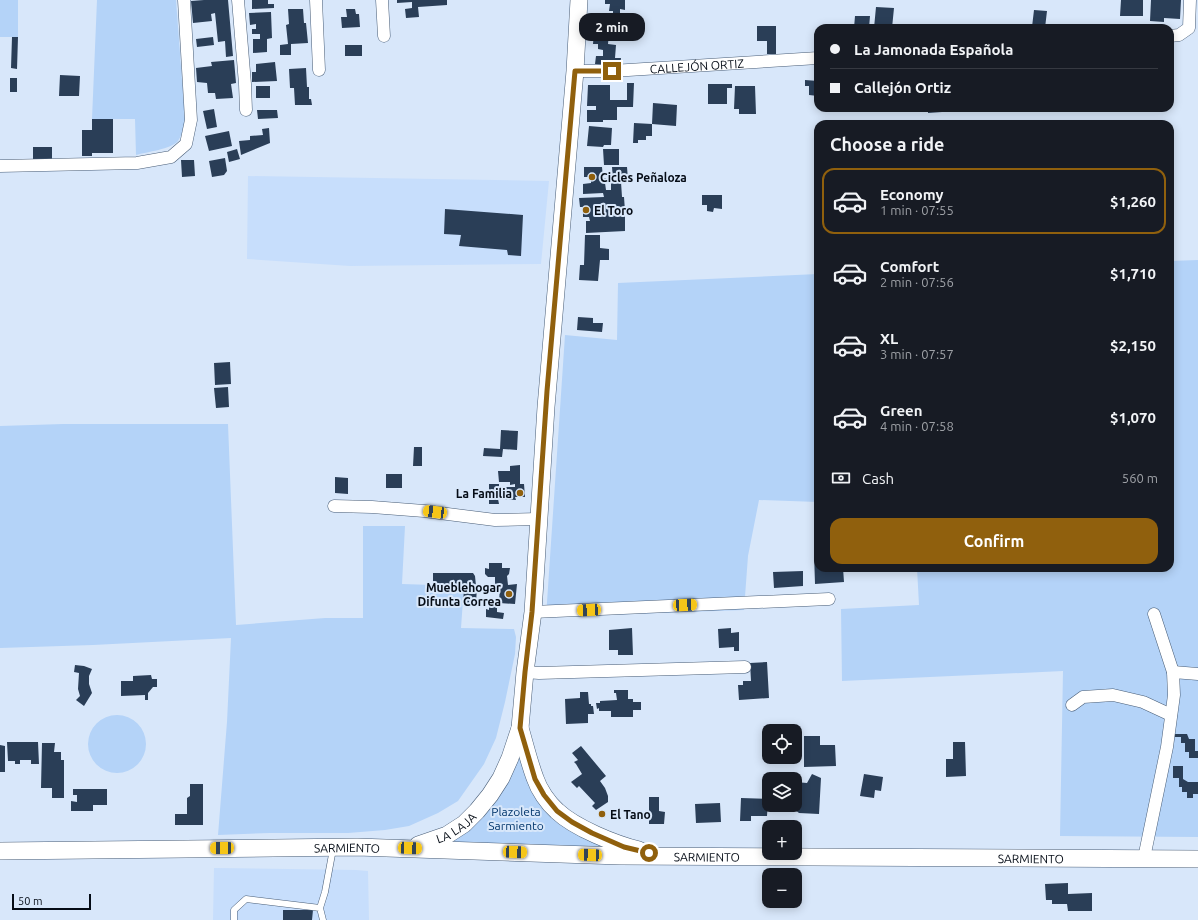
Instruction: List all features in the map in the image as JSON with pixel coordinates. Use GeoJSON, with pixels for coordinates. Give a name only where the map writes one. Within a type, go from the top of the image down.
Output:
{"type":"FeatureCollection","features":[{"type":"Feature","properties":{"kind":"main road","name":"LA LAJA"},"geometry":{"type":"LineString","coordinates":[[410,848],[447,835],[464,824],[477,811],[501,778],[510,758],[520,728],[532,612],[555,288],[575,71],[579,0]]}},
{"type":"Feature","properties":{"kind":"main road","name":"LA LAJA"},"geometry":{"type":"LineString","coordinates":[[520,728],[535,779],[544,795],[557,811],[572,822],[624,847],[661,856]]}},
{"type":"Feature","properties":{"kind":"main road","name":"SARMIENTO"},"geometry":{"type":"LineString","coordinates":[[0,851],[333,847],[410,848],[620,856],[1198,859]]}},
{"type":"Feature","properties":{"kind":"street"},"geometry":{"type":"LineString","coordinates":[[0,166],[137,163],[171,157],[186,144],[191,120],[184,0]]}},
{"type":"Feature","properties":{"kind":"street"},"geometry":{"type":"LineString","coordinates":[[238,0],[246,110]]}},
{"type":"Feature","properties":{"kind":"street"},"geometry":{"type":"LineString","coordinates":[[316,0],[320,70]]}},
{"type":"Feature","properties":{"kind":"street"},"geometry":{"type":"LineString","coordinates":[[382,0],[384,36]]}},
{"type":"Feature","properties":{"kind":"street"},"geometry":{"type":"LineString","coordinates":[[1174,36],[1179,35],[1189,28],[1190,0]]}},
{"type":"Feature","properties":{"kind":"street","name":"CALLEJÓN ORTIZ"},"geometry":{"type":"LineString","coordinates":[[575,71],[612,71],[814,58]]}},
{"type":"Feature","properties":{"kind":"street"},"geometry":{"type":"LineString","coordinates":[[334,506],[424,511],[495,520],[538,519]]}},
{"type":"Feature","properties":{"kind":"street"},"geometry":{"type":"LineString","coordinates":[[532,612],[829,599]]}},
{"type":"Feature","properties":{"kind":"street"},"geometry":{"type":"LineString","coordinates":[[1144,858],[1166,746],[1174,695],[1173,672],[1154,614]]}},
{"type":"Feature","properties":{"kind":"street"},"geometry":{"type":"LineString","coordinates":[[525,672],[538,673],[745,667]]}},
{"type":"Feature","properties":{"kind":"street"},"geometry":{"type":"LineString","coordinates":[[1173,672],[1198,674]]}},
{"type":"Feature","properties":{"kind":"street"},"geometry":{"type":"LineString","coordinates":[[1072,705],[1083,697],[1113,695],[1143,702],[1171,715]]}},
{"type":"Feature","properties":{"kind":"lane"},"geometry":{"type":"LineString","coordinates":[[323,920],[320,908],[325,892],[333,847]]}},
{"type":"Feature","properties":{"kind":"lane"},"geometry":{"type":"LineString","coordinates":[[234,920],[234,910],[246,899],[320,908]]}},
{"type":"Feature","properties":{"kind":"shaded area"},"geometry":{"type":"Polygon","coordinates":[[[248,176],[549,181],[541,264],[350,266],[247,259],[248,176]]]}},
{"type":"Feature","properties":{"kind":"shaded area"},"geometry":{"type":"Polygon","coordinates":[[[214,868],[368,871],[369,920],[213,920],[214,868]]]}},
{"type":"Feature","properties":{"kind":"green space"},"geometry":{"type":"Polygon","coordinates":[[[0,0],[18,0],[18,37],[0,37],[0,0]]]}},
{"type":"Feature","properties":{"kind":"green space"},"geometry":{"type":"Polygon","coordinates":[[[97,0],[176,0],[185,120],[181,136],[175,144],[136,155],[135,119],[92,119],[97,0]]]}},
{"type":"Feature","properties":{"kind":"green space"},"geometry":{"type":"Polygon","coordinates":[[[1198,260],[1198,837],[1060,836],[1063,671],[842,681],[841,609],[919,605],[917,572],[1174,572],[1174,261],[1198,260]]]}},
{"type":"Feature","properties":{"kind":"green space"},"geometry":{"type":"Polygon","coordinates":[[[814,274],[814,502],[759,500],[748,556],[744,610],[546,617],[565,335],[617,340],[618,283],[814,274]]]}},
{"type":"Feature","properties":{"kind":"green space"},"geometry":{"type":"Polygon","coordinates":[[[63,424],[228,424],[236,625],[325,618],[363,618],[363,526],[405,526],[402,584],[464,586],[461,628],[514,629],[516,637],[515,654],[496,738],[484,764],[458,801],[438,813],[409,826],[385,830],[348,833],[218,835],[227,722],[231,638],[0,648],[0,426],[63,424]]]}},
{"type":"Feature","properties":{"kind":"green space"},"geometry":{"type":"Polygon","coordinates":[[[111,715],[123,715],[138,723],[146,738],[146,750],[138,765],[123,773],[111,773],[96,765],[88,750],[88,738],[96,723],[111,715]]]}},
{"type":"Feature","properties":{"kind":"green space","name":"Plazoleta Sarmiento"},"geometry":{"type":"Polygon","coordinates":[[[519,748],[532,788],[613,848],[439,846],[519,748]]]}},
{"type":"Feature","properties":{"kind":"building"},"geometry":{"type":"Polygon","coordinates":[[[228,0],[233,56],[226,57],[225,41],[218,42],[215,13],[211,14],[212,21],[193,23],[191,1],[228,0]]]}},
{"type":"Feature","properties":{"kind":"building"},"geometry":{"type":"Polygon","coordinates":[[[252,0],[268,0],[268,4],[274,4],[274,8],[252,9],[252,0]]]}},
{"type":"Feature","properties":{"kind":"building"},"geometry":{"type":"Polygon","coordinates":[[[397,0],[447,0],[447,5],[418,7],[419,17],[406,18],[405,9],[412,8],[412,2],[397,3],[397,0]]]}},
{"type":"Feature","properties":{"kind":"building"},"geometry":{"type":"Polygon","coordinates":[[[605,0],[625,0],[625,10],[620,9],[620,16],[613,16],[613,11],[609,11],[610,4],[605,4],[605,0]]]}},
{"type":"Feature","properties":{"kind":"building"},"geometry":{"type":"Polygon","coordinates":[[[1121,0],[1143,0],[1143,16],[1120,16],[1121,0]]]}},
{"type":"Feature","properties":{"kind":"building"},"geometry":{"type":"Polygon","coordinates":[[[1151,0],[1181,0],[1180,19],[1164,18],[1164,22],[1150,21],[1151,0]]]}},
{"type":"Feature","properties":{"kind":"building"},"geometry":{"type":"Polygon","coordinates":[[[876,7],[894,8],[892,24],[874,24],[876,7]]]}},
{"type":"Feature","properties":{"kind":"building"},"geometry":{"type":"Polygon","coordinates":[[[288,9],[303,9],[308,43],[291,44],[291,55],[280,55],[280,45],[288,44],[286,25],[289,24],[288,9]]]}},
{"type":"Feature","properties":{"kind":"building"},"geometry":{"type":"Polygon","coordinates":[[[346,9],[355,9],[356,14],[359,14],[360,27],[342,28],[341,17],[347,17],[346,9]]]}},
{"type":"Feature","properties":{"kind":"building"},"geometry":{"type":"Polygon","coordinates":[[[1034,10],[1047,11],[1045,24],[1032,24],[1034,10]]]}},
{"type":"Feature","properties":{"kind":"building"},"geometry":{"type":"Polygon","coordinates":[[[271,12],[272,38],[267,39],[267,52],[253,53],[253,39],[260,39],[260,34],[252,34],[252,29],[256,29],[256,24],[250,25],[249,13],[271,12]]]}},
{"type":"Feature","properties":{"kind":"building"},"geometry":{"type":"Polygon","coordinates":[[[855,16],[870,16],[869,24],[854,24],[855,16]]]}},
{"type":"Feature","properties":{"kind":"building"},"geometry":{"type":"Polygon","coordinates":[[[757,26],[776,26],[776,54],[767,54],[767,41],[757,41],[757,26]]]}},
{"type":"Feature","properties":{"kind":"building"},"geometry":{"type":"Polygon","coordinates":[[[594,32],[609,33],[608,44],[616,45],[615,58],[621,58],[620,66],[595,64],[596,56],[603,56],[603,50],[598,49],[598,44],[593,44],[594,32]]]}},
{"type":"Feature","properties":{"kind":"building"},"geometry":{"type":"Polygon","coordinates":[[[12,37],[18,37],[17,69],[11,68],[12,37]]]}},
{"type":"Feature","properties":{"kind":"building"},"geometry":{"type":"Polygon","coordinates":[[[213,37],[214,45],[197,47],[196,39],[213,37]]]}},
{"type":"Feature","properties":{"kind":"building"},"geometry":{"type":"Polygon","coordinates":[[[345,45],[362,45],[362,56],[345,56],[345,45]]]}},
{"type":"Feature","properties":{"kind":"building"},"geometry":{"type":"Polygon","coordinates":[[[234,60],[236,83],[231,84],[233,98],[216,99],[215,93],[208,93],[207,83],[197,82],[196,68],[212,66],[211,62],[234,60]]]}},
{"type":"Feature","properties":{"kind":"building"},"geometry":{"type":"Polygon","coordinates":[[[275,62],[277,81],[252,82],[252,72],[256,72],[256,64],[275,62]]]}},
{"type":"Feature","properties":{"kind":"building"},"geometry":{"type":"Polygon","coordinates":[[[306,68],[307,87],[309,87],[309,99],[311,99],[312,105],[295,105],[294,88],[290,88],[289,69],[306,68]]]}},
{"type":"Feature","properties":{"kind":"building"},"geometry":{"type":"Polygon","coordinates":[[[60,75],[80,76],[79,96],[59,96],[60,75]]]}},
{"type":"Feature","properties":{"kind":"building"},"geometry":{"type":"Polygon","coordinates":[[[10,78],[17,78],[17,92],[10,92],[10,78]]]}},
{"type":"Feature","properties":{"kind":"building"},"geometry":{"type":"Polygon","coordinates":[[[805,80],[814,81],[814,96],[809,95],[809,86],[805,86],[805,80]]]}},
{"type":"Feature","properties":{"kind":"building"},"geometry":{"type":"Polygon","coordinates":[[[627,83],[634,83],[633,107],[617,107],[617,120],[587,122],[587,110],[596,110],[596,106],[587,106],[588,85],[610,85],[610,100],[627,100],[627,83]]]}},
{"type":"Feature","properties":{"kind":"building"},"geometry":{"type":"Polygon","coordinates":[[[708,84],[732,84],[732,88],[727,88],[727,104],[708,104],[708,84]]]}},
{"type":"Feature","properties":{"kind":"building"},"geometry":{"type":"Polygon","coordinates":[[[256,86],[270,86],[270,98],[256,98],[256,86]]]}},
{"type":"Feature","properties":{"kind":"building"},"geometry":{"type":"Polygon","coordinates":[[[735,86],[755,86],[756,114],[739,114],[739,109],[734,109],[735,86]]]}},
{"type":"Feature","properties":{"kind":"building"},"geometry":{"type":"Polygon","coordinates":[[[653,103],[677,105],[676,126],[652,124],[653,103]]]}},
{"type":"Feature","properties":{"kind":"building"},"geometry":{"type":"Polygon","coordinates":[[[214,109],[217,127],[207,129],[203,111],[214,109]]]}},
{"type":"Feature","properties":{"kind":"building"},"geometry":{"type":"Polygon","coordinates":[[[257,110],[277,110],[278,118],[258,119],[257,110]]]}},
{"type":"Feature","properties":{"kind":"building"},"geometry":{"type":"Polygon","coordinates":[[[92,119],[113,119],[113,153],[92,153],[92,156],[82,156],[82,130],[92,130],[92,119]]]}},
{"type":"Feature","properties":{"kind":"building"},"geometry":{"type":"Polygon","coordinates":[[[634,123],[652,124],[652,136],[646,136],[646,140],[638,140],[638,143],[633,143],[634,123]]]}},
{"type":"Feature","properties":{"kind":"building"},"geometry":{"type":"Polygon","coordinates":[[[589,126],[612,128],[611,145],[604,145],[603,147],[587,146],[589,126]]]}},
{"type":"Feature","properties":{"kind":"building"},"geometry":{"type":"Polygon","coordinates":[[[269,128],[270,143],[241,155],[239,141],[250,140],[250,136],[263,135],[262,129],[269,128]]]}},
{"type":"Feature","properties":{"kind":"building"},"geometry":{"type":"Polygon","coordinates":[[[229,131],[232,146],[209,151],[205,136],[229,131]]]}},
{"type":"Feature","properties":{"kind":"building"},"geometry":{"type":"Polygon","coordinates":[[[33,147],[52,147],[52,161],[33,161],[33,147]]]}},
{"type":"Feature","properties":{"kind":"building"},"geometry":{"type":"Polygon","coordinates":[[[237,149],[240,159],[229,162],[227,152],[237,149]]]}},
{"type":"Feature","properties":{"kind":"building"},"geometry":{"type":"Polygon","coordinates":[[[603,149],[619,149],[619,165],[604,165],[603,149]]]}},
{"type":"Feature","properties":{"kind":"building"},"geometry":{"type":"Polygon","coordinates":[[[225,158],[227,171],[224,175],[212,177],[209,161],[225,158]]]}},
{"type":"Feature","properties":{"kind":"building"},"geometry":{"type":"Polygon","coordinates":[[[181,160],[194,160],[195,176],[182,177],[181,160]]]}},
{"type":"Feature","properties":{"kind":"building"},"geometry":{"type":"Polygon","coordinates":[[[584,167],[602,167],[603,178],[607,178],[608,183],[605,183],[606,190],[611,190],[611,183],[621,182],[625,211],[618,211],[618,216],[625,215],[625,231],[586,233],[586,221],[590,221],[589,217],[583,217],[583,207],[580,207],[579,198],[604,197],[603,193],[583,194],[583,184],[591,183],[591,177],[584,177],[584,167]]]}},
{"type":"Feature","properties":{"kind":"building"},"geometry":{"type":"Polygon","coordinates":[[[612,167],[627,167],[628,180],[613,180],[612,167]]]}},
{"type":"Feature","properties":{"kind":"building"},"geometry":{"type":"Polygon","coordinates":[[[702,195],[722,195],[722,209],[714,208],[713,212],[707,211],[707,205],[702,205],[702,195]]]}},
{"type":"Feature","properties":{"kind":"building"},"geometry":{"type":"Polygon","coordinates":[[[445,209],[523,215],[521,256],[508,255],[507,250],[459,246],[461,235],[444,234],[445,209]]]}},
{"type":"Feature","properties":{"kind":"building"},"geometry":{"type":"Polygon","coordinates":[[[585,235],[600,235],[600,248],[609,249],[609,260],[600,260],[598,281],[579,280],[580,265],[584,265],[585,235]]]}},
{"type":"Feature","properties":{"kind":"building"},"geometry":{"type":"Polygon","coordinates":[[[578,317],[593,318],[593,323],[603,323],[602,332],[577,330],[578,317]]]}},
{"type":"Feature","properties":{"kind":"building"},"geometry":{"type":"Polygon","coordinates":[[[230,362],[231,384],[215,385],[214,363],[230,362]]]}},
{"type":"Feature","properties":{"kind":"building"},"geometry":{"type":"Polygon","coordinates":[[[228,387],[229,407],[216,408],[214,388],[228,387]]]}},
{"type":"Feature","properties":{"kind":"building"},"geometry":{"type":"Polygon","coordinates":[[[501,430],[518,431],[517,450],[503,449],[502,457],[483,456],[484,448],[500,449],[501,430]]]}},
{"type":"Feature","properties":{"kind":"building"},"geometry":{"type":"Polygon","coordinates":[[[414,447],[422,447],[422,466],[413,466],[414,447]]]}},
{"type":"Feature","properties":{"kind":"building"},"geometry":{"type":"Polygon","coordinates":[[[520,465],[520,484],[524,484],[525,497],[515,497],[516,500],[498,499],[499,504],[489,504],[489,484],[499,484],[499,487],[515,487],[515,484],[510,485],[510,482],[499,482],[498,471],[510,471],[510,466],[520,465]]]}},
{"type":"Feature","properties":{"kind":"building"},"geometry":{"type":"Polygon","coordinates":[[[386,474],[402,474],[402,488],[386,488],[386,474]]]}},
{"type":"Feature","properties":{"kind":"building"},"geometry":{"type":"Polygon","coordinates":[[[335,477],[348,478],[348,494],[335,493],[335,477]]]}},
{"type":"Feature","properties":{"kind":"building"},"geometry":{"type":"Polygon","coordinates":[[[489,563],[502,563],[502,568],[510,568],[507,576],[508,585],[517,584],[515,604],[499,603],[500,585],[495,585],[495,577],[488,577],[485,574],[485,568],[489,569],[489,563]]]}},
{"type":"Feature","properties":{"kind":"building"},"geometry":{"type":"Polygon","coordinates":[[[803,571],[803,586],[774,588],[773,572],[803,571]]]}},
{"type":"Feature","properties":{"kind":"building"},"geometry":{"type":"Polygon","coordinates":[[[815,572],[843,572],[844,582],[815,584],[815,572]]]}},
{"type":"Feature","properties":{"kind":"building"},"geometry":{"type":"Polygon","coordinates":[[[433,573],[473,573],[477,586],[476,604],[463,605],[464,586],[433,585],[433,573]]]}},
{"type":"Feature","properties":{"kind":"building"},"geometry":{"type":"Polygon","coordinates":[[[489,607],[497,607],[497,612],[504,613],[503,619],[486,617],[486,609],[489,610],[489,607]]]}},
{"type":"Feature","properties":{"kind":"building"},"geometry":{"type":"Polygon","coordinates":[[[632,628],[633,655],[618,655],[618,650],[609,650],[609,630],[632,628]]]}},
{"type":"Feature","properties":{"kind":"building"},"geometry":{"type":"Polygon","coordinates":[[[731,628],[731,633],[739,632],[739,651],[734,651],[734,647],[719,648],[718,629],[731,628]]]}},
{"type":"Feature","properties":{"kind":"building"},"geometry":{"type":"Polygon","coordinates":[[[767,662],[769,698],[739,700],[738,685],[743,685],[743,681],[751,681],[750,663],[767,662]]]}},
{"type":"Feature","properties":{"kind":"building"},"geometry":{"type":"Polygon","coordinates":[[[75,665],[92,669],[89,676],[89,684],[92,693],[84,706],[76,700],[80,696],[78,689],[79,673],[74,672],[75,665]]]}},
{"type":"Feature","properties":{"kind":"building"},"geometry":{"type":"Polygon","coordinates":[[[151,675],[152,679],[157,679],[157,687],[153,687],[148,693],[148,700],[145,700],[145,695],[121,696],[121,681],[133,681],[133,676],[151,675]]]}},
{"type":"Feature","properties":{"kind":"building"},"geometry":{"type":"Polygon","coordinates":[[[614,690],[628,690],[628,699],[633,699],[633,702],[641,702],[641,710],[633,710],[633,717],[611,717],[611,711],[599,711],[596,703],[600,703],[600,701],[617,700],[614,690]]]}},
{"type":"Feature","properties":{"kind":"building"},"geometry":{"type":"Polygon","coordinates":[[[580,692],[588,692],[589,704],[593,706],[594,714],[588,714],[588,723],[566,724],[565,699],[580,698],[580,692]]]}},
{"type":"Feature","properties":{"kind":"building"},"geometry":{"type":"Polygon","coordinates":[[[1174,734],[1187,734],[1189,739],[1195,739],[1195,751],[1198,751],[1198,758],[1189,758],[1189,752],[1185,752],[1185,743],[1181,743],[1181,737],[1174,737],[1174,734]]]}},
{"type":"Feature","properties":{"kind":"building"},"geometry":{"type":"Polygon","coordinates":[[[804,736],[820,736],[820,745],[835,745],[836,766],[804,767],[804,736]]]}},
{"type":"Feature","properties":{"kind":"building"},"geometry":{"type":"Polygon","coordinates":[[[7,742],[38,742],[39,764],[31,764],[31,760],[20,760],[20,764],[15,764],[15,761],[8,761],[7,742]]]}},
{"type":"Feature","properties":{"kind":"building"},"geometry":{"type":"Polygon","coordinates":[[[953,742],[965,742],[966,776],[946,777],[946,759],[953,759],[953,742]]]}},
{"type":"Feature","properties":{"kind":"building"},"geometry":{"type":"Polygon","coordinates":[[[42,743],[55,743],[54,752],[61,752],[61,760],[64,760],[64,798],[52,798],[52,788],[41,788],[42,743]]]}},
{"type":"Feature","properties":{"kind":"building"},"geometry":{"type":"Polygon","coordinates":[[[0,745],[5,746],[5,772],[0,772],[0,745]]]}},
{"type":"Feature","properties":{"kind":"building"},"geometry":{"type":"Polygon","coordinates":[[[581,746],[606,776],[600,781],[605,788],[608,796],[608,802],[596,810],[592,806],[595,803],[579,786],[577,788],[571,782],[582,774],[574,762],[578,760],[572,753],[581,746]]]}},
{"type":"Feature","properties":{"kind":"building"},"geometry":{"type":"Polygon","coordinates":[[[1173,766],[1183,766],[1183,779],[1188,782],[1198,782],[1198,794],[1193,794],[1193,798],[1187,798],[1187,792],[1182,792],[1182,787],[1179,787],[1179,778],[1173,778],[1173,766]]]}},
{"type":"Feature","properties":{"kind":"building"},"geometry":{"type":"Polygon","coordinates":[[[812,774],[821,778],[819,814],[798,812],[802,812],[802,783],[807,783],[812,774]]]}},
{"type":"Feature","properties":{"kind":"building"},"geometry":{"type":"Polygon","coordinates":[[[864,774],[883,777],[881,791],[875,790],[874,798],[860,796],[864,774]]]}},
{"type":"Feature","properties":{"kind":"building"},"geometry":{"type":"Polygon","coordinates":[[[190,784],[203,784],[203,825],[175,825],[175,814],[187,814],[187,798],[190,796],[190,784]]]}},
{"type":"Feature","properties":{"kind":"building"},"geometry":{"type":"Polygon","coordinates":[[[73,789],[107,789],[107,805],[93,805],[93,811],[71,811],[71,801],[77,802],[77,795],[73,795],[73,789]]]}},
{"type":"Feature","properties":{"kind":"building"},"geometry":{"type":"Polygon","coordinates":[[[649,797],[659,797],[659,811],[665,812],[664,824],[649,824],[649,797]]]}},
{"type":"Feature","properties":{"kind":"building"},"geometry":{"type":"Polygon","coordinates":[[[741,798],[762,799],[762,812],[767,812],[767,816],[751,816],[751,821],[740,821],[741,798]]]}},
{"type":"Feature","properties":{"kind":"building"},"geometry":{"type":"Polygon","coordinates":[[[720,803],[721,822],[696,823],[695,804],[720,803]]]}},
{"type":"Feature","properties":{"kind":"building"},"geometry":{"type":"Polygon","coordinates":[[[1068,883],[1068,894],[1092,893],[1092,911],[1068,911],[1067,904],[1052,904],[1052,900],[1046,900],[1045,884],[1068,883]]]}},
{"type":"Feature","properties":{"kind":"building"},"geometry":{"type":"Polygon","coordinates":[[[283,910],[313,910],[312,920],[283,920],[283,910]]]}},
{"type":"Feature","properties":{"kind":"place","name":"Cicles Peñaloza"},"geometry":{"type":"Point","coordinates":[592,177]}},
{"type":"Feature","properties":{"kind":"place","name":"El Toro"},"geometry":{"type":"Point","coordinates":[586,210]}},
{"type":"Feature","properties":{"kind":"place","name":"La Familia"},"geometry":{"type":"Point","coordinates":[520,493]}},
{"type":"Feature","properties":{"kind":"place","name":"Mueblehogar Difunta Correa"},"geometry":{"type":"Point","coordinates":[509,594]}},
{"type":"Feature","properties":{"kind":"place","name":"El Tano"},"geometry":{"type":"Point","coordinates":[602,814]}},
{"type":"Feature","properties":{"kind":"route"},"geometry":{"type":"LineString","coordinates":[[612,71],[575,71],[555,288],[532,612],[520,728],[535,779],[544,795],[557,811],[572,822],[592,833],[624,847],[649,853]]}}]}
